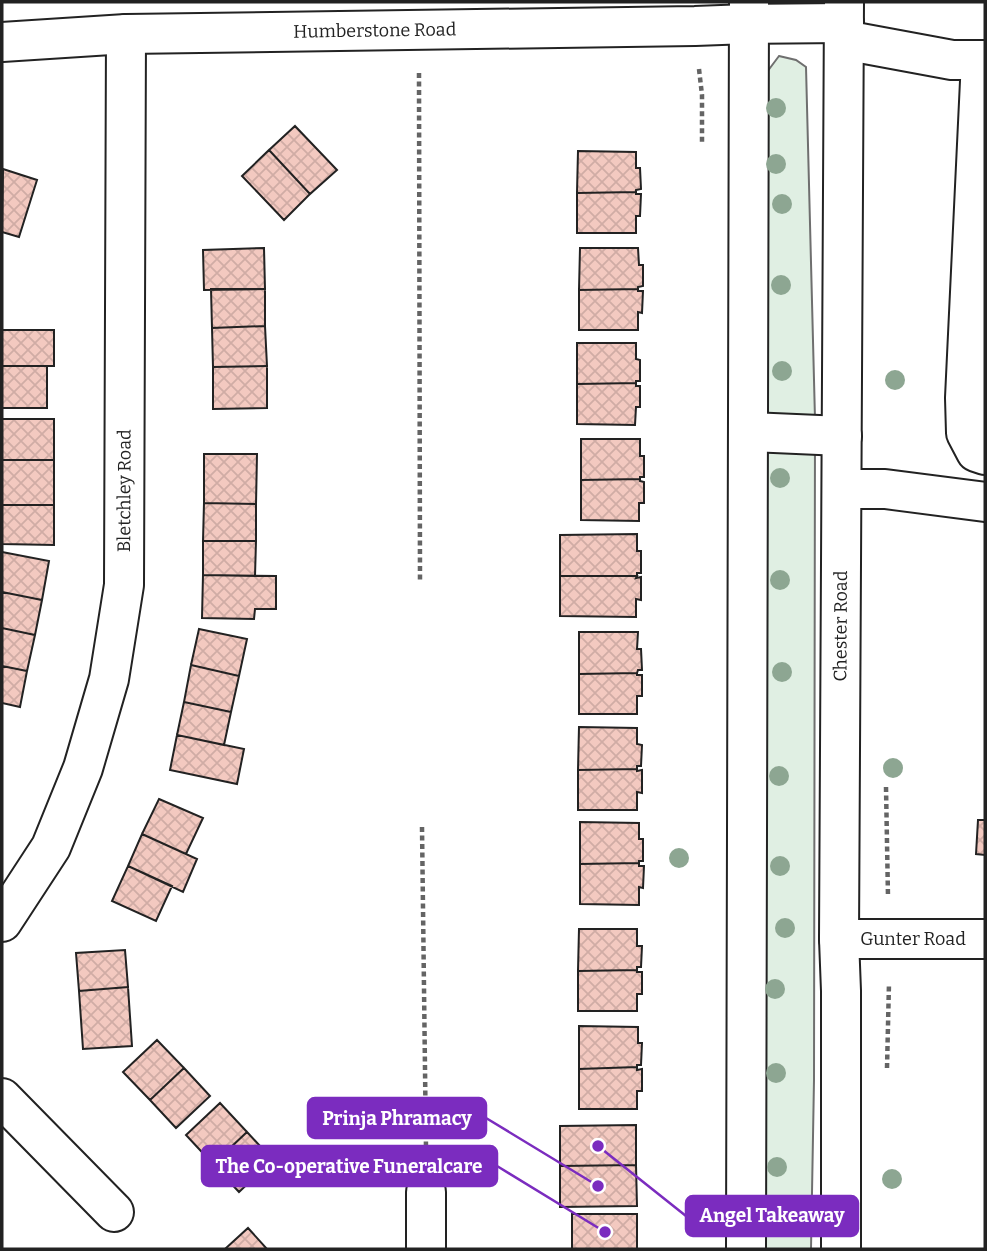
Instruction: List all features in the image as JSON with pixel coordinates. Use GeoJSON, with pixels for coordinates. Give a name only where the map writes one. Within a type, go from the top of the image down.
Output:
{"type":"FeatureCollection","features":[{"type":"Feature","properties":{"kind":"main road","name":"Humberstone Road"},"geometry":{"type":"LineString","coordinates":[[2,42],[126,34],[695,26],[748,13],[844,22],[952,60],[983,60]]}},
{"type":"Feature","properties":{"kind":"main road"},"geometry":{"type":"LineString","coordinates":[[746,1249],[748,13]]}},
{"type":"Feature","properties":{"kind":"main road","name":"Chester Road"},"geometry":{"type":"LineString","coordinates":[[842,1249],[839,939],[844,22]]}},
{"type":"Feature","properties":{"kind":"main road","name":"Bletchley Road"},"geometry":{"type":"LineString","coordinates":[[2,922],[51,847],[83,768],[109,679],[124,584],[126,34]]}},
{"type":"Feature","properties":{"kind":"main road"},"geometry":{"type":"LineString","coordinates":[[983,60],[965,398],[966,433],[976,452],[985,455]]}},
{"type":"Feature","properties":{"kind":"main road"},"geometry":{"type":"LineString","coordinates":[[748,432],[842,436]]}},
{"type":"Feature","properties":{"kind":"main road"},"geometry":{"type":"LineString","coordinates":[[842,489],[885,489],[985,502]]}},
{"type":"Feature","properties":{"kind":"main road","name":"Gunter Road"},"geometry":{"type":"LineString","coordinates":[[839,939],[985,939]]}},
{"type":"Feature","properties":{"kind":"main road"},"geometry":{"type":"LineString","coordinates":[[2,1098],[114,1212]]}},
{"type":"Feature","properties":{"kind":"main road"},"geometry":{"type":"LineString","coordinates":[[426,1192],[426,1249]]}},
{"type":"Feature","properties":{"kind":"path"},"geometry":{"type":"LineString","coordinates":[[419,30],[420,581]]}},
{"type":"Feature","properties":{"kind":"path"},"geometry":{"type":"LineString","coordinates":[[422,827],[426,1192]]}},
{"type":"Feature","properties":{"kind":"green space"},"geometry":{"type":"Polygon","coordinates":[[[779,56],[796,60],[806,67],[815,419],[814,1080],[811,1249],[764,1249],[767,72],[779,56]]]}},
{"type":"Feature","properties":{"kind":"building"},"geometry":{"type":"Polygon","coordinates":[[[295,126],[337,170],[310,194],[269,150],[295,126]]]}},
{"type":"Feature","properties":{"kind":"building"},"geometry":{"type":"Polygon","coordinates":[[[269,150],[310,194],[284,220],[242,176],[269,150]]]}},
{"type":"Feature","properties":{"kind":"building"},"geometry":{"type":"Polygon","coordinates":[[[578,151],[636,152],[636,168],[640,168],[641,189],[636,192],[577,193],[578,151]]]}},
{"type":"Feature","properties":{"kind":"building"},"geometry":{"type":"Polygon","coordinates":[[[3,169],[37,180],[19,237],[2,232],[3,169]]]}},
{"type":"Feature","properties":{"kind":"building"},"geometry":{"type":"Polygon","coordinates":[[[577,193],[641,194],[640,216],[636,216],[636,233],[577,233],[577,193]]]}},
{"type":"Feature","properties":{"kind":"building"},"geometry":{"type":"Polygon","coordinates":[[[264,248],[265,289],[204,290],[203,250],[264,248]]]}},
{"type":"Feature","properties":{"kind":"building"},"geometry":{"type":"Polygon","coordinates":[[[580,248],[638,248],[639,265],[643,265],[643,286],[638,289],[579,290],[580,248]]]}},
{"type":"Feature","properties":{"kind":"building"},"geometry":{"type":"Polygon","coordinates":[[[211,289],[265,289],[265,326],[212,328],[211,289]]]}},
{"type":"Feature","properties":{"kind":"building"},"geometry":{"type":"Polygon","coordinates":[[[579,290],[643,291],[642,313],[638,312],[638,330],[579,330],[579,290]]]}},
{"type":"Feature","properties":{"kind":"building"},"geometry":{"type":"Polygon","coordinates":[[[265,326],[267,366],[213,367],[212,328],[265,326]]]}},
{"type":"Feature","properties":{"kind":"building"},"geometry":{"type":"Polygon","coordinates":[[[2,330],[54,330],[54,366],[2,366],[2,330]]]}},
{"type":"Feature","properties":{"kind":"building"},"geometry":{"type":"Polygon","coordinates":[[[577,343],[636,343],[636,359],[640,360],[640,381],[577,384],[577,343]]]}},
{"type":"Feature","properties":{"kind":"building"},"geometry":{"type":"Polygon","coordinates":[[[2,366],[47,366],[47,408],[2,408],[2,366]]]}},
{"type":"Feature","properties":{"kind":"building"},"geometry":{"type":"Polygon","coordinates":[[[267,366],[267,408],[213,409],[213,367],[267,366]]]}},
{"type":"Feature","properties":{"kind":"building"},"geometry":{"type":"Polygon","coordinates":[[[636,383],[636,386],[640,386],[640,407],[636,407],[635,425],[577,424],[577,384],[636,383]]]}},
{"type":"Feature","properties":{"kind":"building"},"geometry":{"type":"Polygon","coordinates":[[[2,419],[54,419],[54,460],[2,460],[2,419]]]}},
{"type":"Feature","properties":{"kind":"building"},"geometry":{"type":"Polygon","coordinates":[[[581,439],[640,439],[640,456],[644,456],[644,477],[581,480],[581,439]]]}},
{"type":"Feature","properties":{"kind":"building"},"geometry":{"type":"Polygon","coordinates":[[[204,454],[257,454],[256,504],[204,503],[204,454]]]}},
{"type":"Feature","properties":{"kind":"building"},"geometry":{"type":"Polygon","coordinates":[[[2,460],[54,460],[54,505],[2,505],[2,460]]]}},
{"type":"Feature","properties":{"kind":"building"},"geometry":{"type":"Polygon","coordinates":[[[640,479],[644,482],[644,503],[639,503],[639,521],[581,520],[581,480],[640,479]]]}},
{"type":"Feature","properties":{"kind":"building"},"geometry":{"type":"Polygon","coordinates":[[[204,503],[256,504],[256,541],[203,541],[204,503]]]}},
{"type":"Feature","properties":{"kind":"building"},"geometry":{"type":"Polygon","coordinates":[[[2,505],[54,505],[54,545],[2,544],[2,505]]]}},
{"type":"Feature","properties":{"kind":"building"},"geometry":{"type":"Polygon","coordinates":[[[637,534],[637,551],[641,551],[641,573],[637,573],[637,576],[560,576],[560,535],[637,534]]]}},
{"type":"Feature","properties":{"kind":"building"},"geometry":{"type":"Polygon","coordinates":[[[203,541],[256,541],[255,576],[203,575],[203,541]]]}},
{"type":"Feature","properties":{"kind":"building"},"geometry":{"type":"Polygon","coordinates":[[[2,552],[49,561],[42,600],[2,592],[2,552]]]}},
{"type":"Feature","properties":{"kind":"building"},"geometry":{"type":"Polygon","coordinates":[[[203,575],[276,576],[276,609],[255,609],[254,619],[202,618],[203,575]]]}},
{"type":"Feature","properties":{"kind":"building"},"geometry":{"type":"Polygon","coordinates":[[[560,576],[641,577],[641,600],[636,599],[636,617],[560,616],[560,576]]]}},
{"type":"Feature","properties":{"kind":"building"},"geometry":{"type":"Polygon","coordinates":[[[2,592],[42,600],[35,635],[2,628],[2,592]]]}},
{"type":"Feature","properties":{"kind":"building"},"geometry":{"type":"Polygon","coordinates":[[[2,628],[35,635],[27,671],[2,666],[2,628]]]}},
{"type":"Feature","properties":{"kind":"building"},"geometry":{"type":"Polygon","coordinates":[[[199,629],[247,639],[239,676],[191,665],[199,629]]]}},
{"type":"Feature","properties":{"kind":"building"},"geometry":{"type":"Polygon","coordinates":[[[579,632],[638,632],[637,649],[641,649],[642,670],[637,673],[579,674],[579,632]]]}},
{"type":"Feature","properties":{"kind":"building"},"geometry":{"type":"Polygon","coordinates":[[[191,665],[239,676],[231,712],[184,702],[191,665]]]}},
{"type":"Feature","properties":{"kind":"building"},"geometry":{"type":"Polygon","coordinates":[[[2,666],[27,671],[20,707],[2,703],[2,666]]]}},
{"type":"Feature","properties":{"kind":"building"},"geometry":{"type":"Polygon","coordinates":[[[579,674],[642,675],[642,696],[637,696],[637,714],[579,714],[579,674]]]}},
{"type":"Feature","properties":{"kind":"building"},"geometry":{"type":"Polygon","coordinates":[[[184,702],[231,712],[224,745],[177,735],[184,702]]]}},
{"type":"Feature","properties":{"kind":"building"},"geometry":{"type":"Polygon","coordinates":[[[579,727],[637,728],[637,744],[642,745],[641,766],[637,766],[637,769],[578,770],[579,727]]]}},
{"type":"Feature","properties":{"kind":"building"},"geometry":{"type":"Polygon","coordinates":[[[177,735],[244,749],[237,784],[170,770],[177,735]]]}},
{"type":"Feature","properties":{"kind":"building"},"geometry":{"type":"Polygon","coordinates":[[[578,770],[642,770],[642,793],[637,792],[637,810],[578,810],[578,770]]]}},
{"type":"Feature","properties":{"kind":"building"},"geometry":{"type":"Polygon","coordinates":[[[159,799],[203,818],[186,854],[142,834],[159,799]]]}},
{"type":"Feature","properties":{"kind":"building"},"geometry":{"type":"Polygon","coordinates":[[[978,820],[985,820],[985,855],[976,854],[978,820]]]}},
{"type":"Feature","properties":{"kind":"building"},"geometry":{"type":"Polygon","coordinates":[[[580,822],[639,823],[639,839],[643,839],[643,861],[580,864],[580,822]]]}},
{"type":"Feature","properties":{"kind":"building"},"geometry":{"type":"Polygon","coordinates":[[[142,834],[197,859],[183,892],[128,866],[142,834]]]}},
{"type":"Feature","properties":{"kind":"building"},"geometry":{"type":"Polygon","coordinates":[[[639,863],[639,866],[644,866],[643,888],[639,887],[639,905],[580,904],[580,864],[639,863]]]}},
{"type":"Feature","properties":{"kind":"building"},"geometry":{"type":"Polygon","coordinates":[[[128,866],[172,886],[156,921],[112,901],[128,866]]]}},
{"type":"Feature","properties":{"kind":"building"},"geometry":{"type":"Polygon","coordinates":[[[579,929],[637,929],[637,946],[642,946],[641,967],[637,967],[637,970],[578,971],[579,929]]]}},
{"type":"Feature","properties":{"kind":"building"},"geometry":{"type":"Polygon","coordinates":[[[125,950],[128,987],[79,991],[76,953],[125,950]]]}},
{"type":"Feature","properties":{"kind":"building"},"geometry":{"type":"Polygon","coordinates":[[[578,971],[642,972],[642,994],[637,994],[637,1011],[578,1011],[578,971]]]}},
{"type":"Feature","properties":{"kind":"building"},"geometry":{"type":"Polygon","coordinates":[[[128,987],[132,1046],[83,1049],[79,991],[128,987]]]}},
{"type":"Feature","properties":{"kind":"building"},"geometry":{"type":"Polygon","coordinates":[[[579,1026],[638,1027],[638,1043],[642,1043],[641,1065],[579,1069],[579,1026]]]}},
{"type":"Feature","properties":{"kind":"building"},"geometry":{"type":"Polygon","coordinates":[[[157,1040],[184,1068],[150,1100],[123,1072],[157,1040]]]}},
{"type":"Feature","properties":{"kind":"building"},"geometry":{"type":"Polygon","coordinates":[[[637,1067],[637,1070],[642,1069],[642,1091],[637,1091],[637,1109],[579,1109],[579,1069],[637,1067]]]}},
{"type":"Feature","properties":{"kind":"building"},"geometry":{"type":"Polygon","coordinates":[[[184,1068],[210,1096],[176,1128],[150,1100],[184,1068]]]}},
{"type":"Feature","properties":{"kind":"building"},"geometry":{"type":"Polygon","coordinates":[[[220,1103],[247,1132],[213,1164],[186,1135],[220,1103]]]}},
{"type":"Feature","properties":{"kind":"building"},"geometry":{"type":"Polygon","coordinates":[[[636,1125],[636,1165],[560,1166],[560,1126],[636,1125]]]}},
{"type":"Feature","properties":{"kind":"building"},"geometry":{"type":"Polygon","coordinates":[[[247,1132],[273,1160],[239,1192],[213,1164],[247,1132]]]}},
{"type":"Feature","properties":{"kind":"building"},"geometry":{"type":"Polygon","coordinates":[[[636,1165],[637,1206],[560,1207],[560,1166],[636,1165]]]}},
{"type":"Feature","properties":{"kind":"building"},"geometry":{"type":"Polygon","coordinates":[[[572,1214],[637,1214],[637,1249],[572,1249],[572,1214]]]}},
{"type":"Feature","properties":{"kind":"building"},"geometry":{"type":"Polygon","coordinates":[[[248,1228],[267,1249],[225,1249],[248,1228]]]}},
{"type":"Feature","properties":{"kind":"place","name":"Angel Takeaway"},"geometry":{"type":"Point","coordinates":[598,1146]}},
{"type":"Feature","properties":{"kind":"place","name":"Prinja Phramacy"},"geometry":{"type":"Point","coordinates":[598,1186]}},
{"type":"Feature","properties":{"kind":"place","name":"The Co-operative Funeralcare"},"geometry":{"type":"Point","coordinates":[605,1232]}}]}
